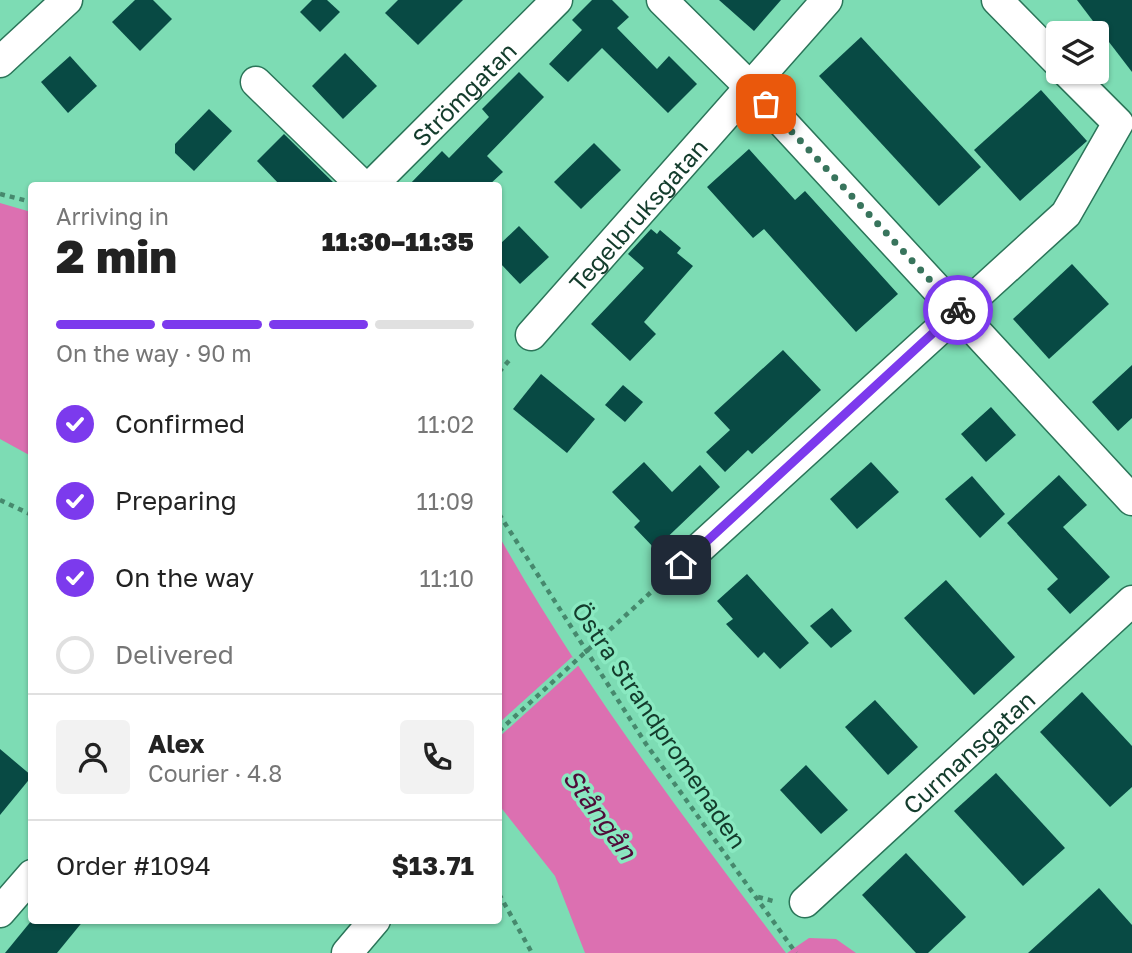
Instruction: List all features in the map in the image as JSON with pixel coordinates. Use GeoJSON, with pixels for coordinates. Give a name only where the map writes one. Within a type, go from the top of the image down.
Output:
{"type":"FeatureCollection","features":[{"type":"Feature","properties":{"kind":"street"},"geometry":{"type":"LineString","coordinates":[[0,62],[67,0]]}},
{"type":"Feature","properties":{"kind":"street","name":"Strömgatan"},"geometry":{"type":"LineString","coordinates":[[375,182],[557,0]]}},
{"type":"Feature","properties":{"kind":"street"},"geometry":{"type":"LineString","coordinates":[[662,0],[750,87],[1132,500]]}},
{"type":"Feature","properties":{"kind":"street","name":"Tegelbruksgatan"},"geometry":{"type":"LineString","coordinates":[[531,335],[827,0]]}},
{"type":"Feature","properties":{"kind":"street"},"geometry":{"type":"LineString","coordinates":[[997,0],[1046,50]]}},
{"type":"Feature","properties":{"kind":"street"},"geometry":{"type":"LineString","coordinates":[[256,82],[359,182]]}},
{"type":"Feature","properties":{"kind":"street"},"geometry":{"type":"LineString","coordinates":[[681,565],[1066,214],[1125,129],[1079,84]]}},
{"type":"Feature","properties":{"kind":"street","name":"Curmansgatan"},"geometry":{"type":"LineString","coordinates":[[805,902],[1132,601]]}},
{"type":"Feature","properties":{"kind":"street"},"geometry":{"type":"LineString","coordinates":[[0,912],[28,880]]}},
{"type":"Feature","properties":{"kind":"street"},"geometry":{"type":"LineString","coordinates":[[347,953],[372,924]]}},
{"type":"Feature","properties":{"kind":"path"},"geometry":{"type":"LineString","coordinates":[[0,194],[28,201]]}},
{"type":"Feature","properties":{"kind":"path"},"geometry":{"type":"LineString","coordinates":[[0,500],[28,513]]}},
{"type":"Feature","properties":{"kind":"path","name":"Östra Strandpromenaden"},"geometry":{"type":"LineString","coordinates":[[502,518],[646,744],[796,953]]}},
{"type":"Feature","properties":{"kind":"path"},"geometry":{"type":"LineString","coordinates":[[502,728],[681,565]]}},
{"type":"Feature","properties":{"kind":"path"},"geometry":{"type":"LineString","coordinates":[[502,899],[532,953]]}},
{"type":"Feature","properties":{"kind":"water"},"geometry":{"type":"Polygon","coordinates":[[[0,203],[28,211],[28,454],[0,439],[0,203]]]}},
{"type":"Feature","properties":{"kind":"water","name":"Stångån"},"geometry":{"type":"Polygon","coordinates":[[[502,541],[599,697],[672,801],[786,953],[585,953],[555,876],[502,809],[502,541]]]}},
{"type":"Feature","properties":{"kind":"water"},"geometry":{"type":"Polygon","coordinates":[[[809,938],[836,939],[856,953],[787,953],[809,938]]]}},
{"type":"Feature","properties":{"kind":"pier"},"geometry":{"type":"Polygon","coordinates":[[[572,657],[579,665],[502,734],[502,720],[572,657]]]}},
{"type":"Feature","properties":{"kind":"building"},"geometry":{"type":"Polygon","coordinates":[[[135,0],[153,0],[172,19],[140,51],[112,22],[135,0]]]}},
{"type":"Feature","properties":{"kind":"building"},"geometry":{"type":"Polygon","coordinates":[[[312,0],[327,0],[340,12],[320,32],[300,12],[312,0]]]}},
{"type":"Feature","properties":{"kind":"building"},"geometry":{"type":"Polygon","coordinates":[[[398,0],[463,0],[418,45],[385,13],[398,0]]]}},
{"type":"Feature","properties":{"kind":"building"},"geometry":{"type":"Polygon","coordinates":[[[592,0],[612,0],[629,17],[617,28],[657,69],[669,56],[697,84],[668,113],[602,48],[568,82],[549,64],[582,30],[572,20],[592,0]]]}},
{"type":"Feature","properties":{"kind":"building"},"geometry":{"type":"Polygon","coordinates":[[[719,0],[781,0],[754,31],[719,0]]]}},
{"type":"Feature","properties":{"kind":"building"},"geometry":{"type":"Polygon","coordinates":[[[1077,0],[1132,0],[1132,72],[1109,42],[1109,21],[1093,21],[1077,0]]]}},
{"type":"Feature","properties":{"kind":"building"},"geometry":{"type":"Polygon","coordinates":[[[861,37],[981,167],[939,206],[819,76],[861,37]]]}},
{"type":"Feature","properties":{"kind":"building"},"geometry":{"type":"Polygon","coordinates":[[[345,53],[377,86],[343,119],[312,86],[345,53]]]}},
{"type":"Feature","properties":{"kind":"building"},"geometry":{"type":"Polygon","coordinates":[[[70,56],[97,86],[68,113],[41,82],[70,56]]]}},
{"type":"Feature","properties":{"kind":"building"},"geometry":{"type":"Polygon","coordinates":[[[519,72],[544,97],[487,156],[503,172],[492,182],[412,182],[442,151],[449,158],[489,117],[482,109],[519,72]]]}},
{"type":"Feature","properties":{"kind":"building"},"geometry":{"type":"Polygon","coordinates":[[[1041,90],[1087,141],[1020,201],[974,150],[1041,90]]]}},
{"type":"Feature","properties":{"kind":"building"},"geometry":{"type":"Polygon","coordinates":[[[209,109],[232,131],[194,171],[175,153],[175,144],[209,109]]]}},
{"type":"Feature","properties":{"kind":"building"},"geometry":{"type":"Polygon","coordinates":[[[284,134],[333,182],[277,182],[257,161],[284,134]]]}},
{"type":"Feature","properties":{"kind":"building"},"geometry":{"type":"Polygon","coordinates":[[[594,143],[621,170],[581,209],[554,182],[594,143]]]}},
{"type":"Feature","properties":{"kind":"building"},"geometry":{"type":"Polygon","coordinates":[[[749,149],[795,200],[805,191],[898,294],[856,332],[764,229],[753,238],[707,187],[749,149]]]}},
{"type":"Feature","properties":{"kind":"building"},"geometry":{"type":"Polygon","coordinates":[[[519,226],[549,257],[520,284],[502,265],[502,242],[519,226]]]}},
{"type":"Feature","properties":{"kind":"building"},"geometry":{"type":"Polygon","coordinates":[[[651,229],[657,234],[660,230],[681,248],[677,253],[693,266],[644,322],[656,334],[630,361],[591,324],[644,268],[628,254],[651,229]]]}},
{"type":"Feature","properties":{"kind":"building"},"geometry":{"type":"Polygon","coordinates":[[[1072,264],[1109,304],[1049,359],[1013,319],[1072,264]]]}},
{"type":"Feature","properties":{"kind":"building"},"geometry":{"type":"Polygon","coordinates":[[[783,350],[821,390],[752,454],[748,450],[725,472],[706,452],[730,430],[714,413],[783,350]]]}},
{"type":"Feature","properties":{"kind":"building"},"geometry":{"type":"Polygon","coordinates":[[[1132,365],[1132,418],[1118,431],[1092,402],[1132,365]]]}},
{"type":"Feature","properties":{"kind":"building"},"geometry":{"type":"Polygon","coordinates":[[[541,374],[595,419],[567,453],[513,409],[541,374]]]}},
{"type":"Feature","properties":{"kind":"building"},"geometry":{"type":"Polygon","coordinates":[[[623,385],[643,402],[625,422],[605,405],[623,385]]]}},
{"type":"Feature","properties":{"kind":"building"},"geometry":{"type":"Polygon","coordinates":[[[991,407],[1016,435],[986,462],[961,434],[991,407]]]}},
{"type":"Feature","properties":{"kind":"building"},"geometry":{"type":"Polygon","coordinates":[[[644,462],[672,492],[700,465],[720,487],[655,549],[634,527],[640,521],[612,492],[644,462]]]}},
{"type":"Feature","properties":{"kind":"building"},"geometry":{"type":"Polygon","coordinates":[[[871,462],[899,492],[857,529],[830,499],[871,462]]]}},
{"type":"Feature","properties":{"kind":"building"},"geometry":{"type":"Polygon","coordinates":[[[1059,475],[1087,505],[1063,527],[1110,577],[1070,614],[1047,589],[1058,579],[1007,523],[1059,475]]]}},
{"type":"Feature","properties":{"kind":"building"},"geometry":{"type":"Polygon","coordinates":[[[972,476],[1005,514],[980,538],[945,499],[972,476]]]}},
{"type":"Feature","properties":{"kind":"building"},"geometry":{"type":"Polygon","coordinates":[[[747,574],[809,643],[780,669],[764,652],[758,658],[726,624],[733,619],[717,601],[747,574]]]}},
{"type":"Feature","properties":{"kind":"building"},"geometry":{"type":"Polygon","coordinates":[[[946,580],[1015,657],[974,695],[904,618],[946,580]]]}},
{"type":"Feature","properties":{"kind":"building"},"geometry":{"type":"Polygon","coordinates":[[[832,608],[852,631],[831,648],[810,626],[832,608]]]}},
{"type":"Feature","properties":{"kind":"building"},"geometry":{"type":"Polygon","coordinates":[[[1082,692],[1132,746],[1132,787],[1110,807],[1040,732],[1082,692]]]}},
{"type":"Feature","properties":{"kind":"building"},"geometry":{"type":"Polygon","coordinates":[[[875,700],[918,747],[888,775],[845,727],[875,700]]]}},
{"type":"Feature","properties":{"kind":"building"},"geometry":{"type":"Polygon","coordinates":[[[0,749],[28,773],[28,781],[0,815],[0,749]]]}},
{"type":"Feature","properties":{"kind":"building"},"geometry":{"type":"Polygon","coordinates":[[[806,765],[848,810],[821,834],[780,790],[806,765]]]}},
{"type":"Feature","properties":{"kind":"building"},"geometry":{"type":"Polygon","coordinates":[[[996,773],[1065,848],[1023,886],[954,811],[996,773]]]}},
{"type":"Feature","properties":{"kind":"building"},"geometry":{"type":"Polygon","coordinates":[[[906,853],[966,917],[928,953],[916,953],[862,895],[906,853]]]}},
{"type":"Feature","properties":{"kind":"building"},"geometry":{"type":"Polygon","coordinates":[[[1099,888],[1132,925],[1132,953],[1028,953],[1099,888]]]}},
{"type":"Feature","properties":{"kind":"building"},"geometry":{"type":"Polygon","coordinates":[[[29,924],[81,924],[57,953],[5,953],[29,924]]]}},
{"type":"Feature","properties":{"kind":"way so far"},"geometry":{"type":"LineString","coordinates":[[766,104],[958,310]]}},
{"type":"Feature","properties":{"kind":"route"},"geometry":{"type":"LineString","coordinates":[[681,565],[958,310]]}}]}
